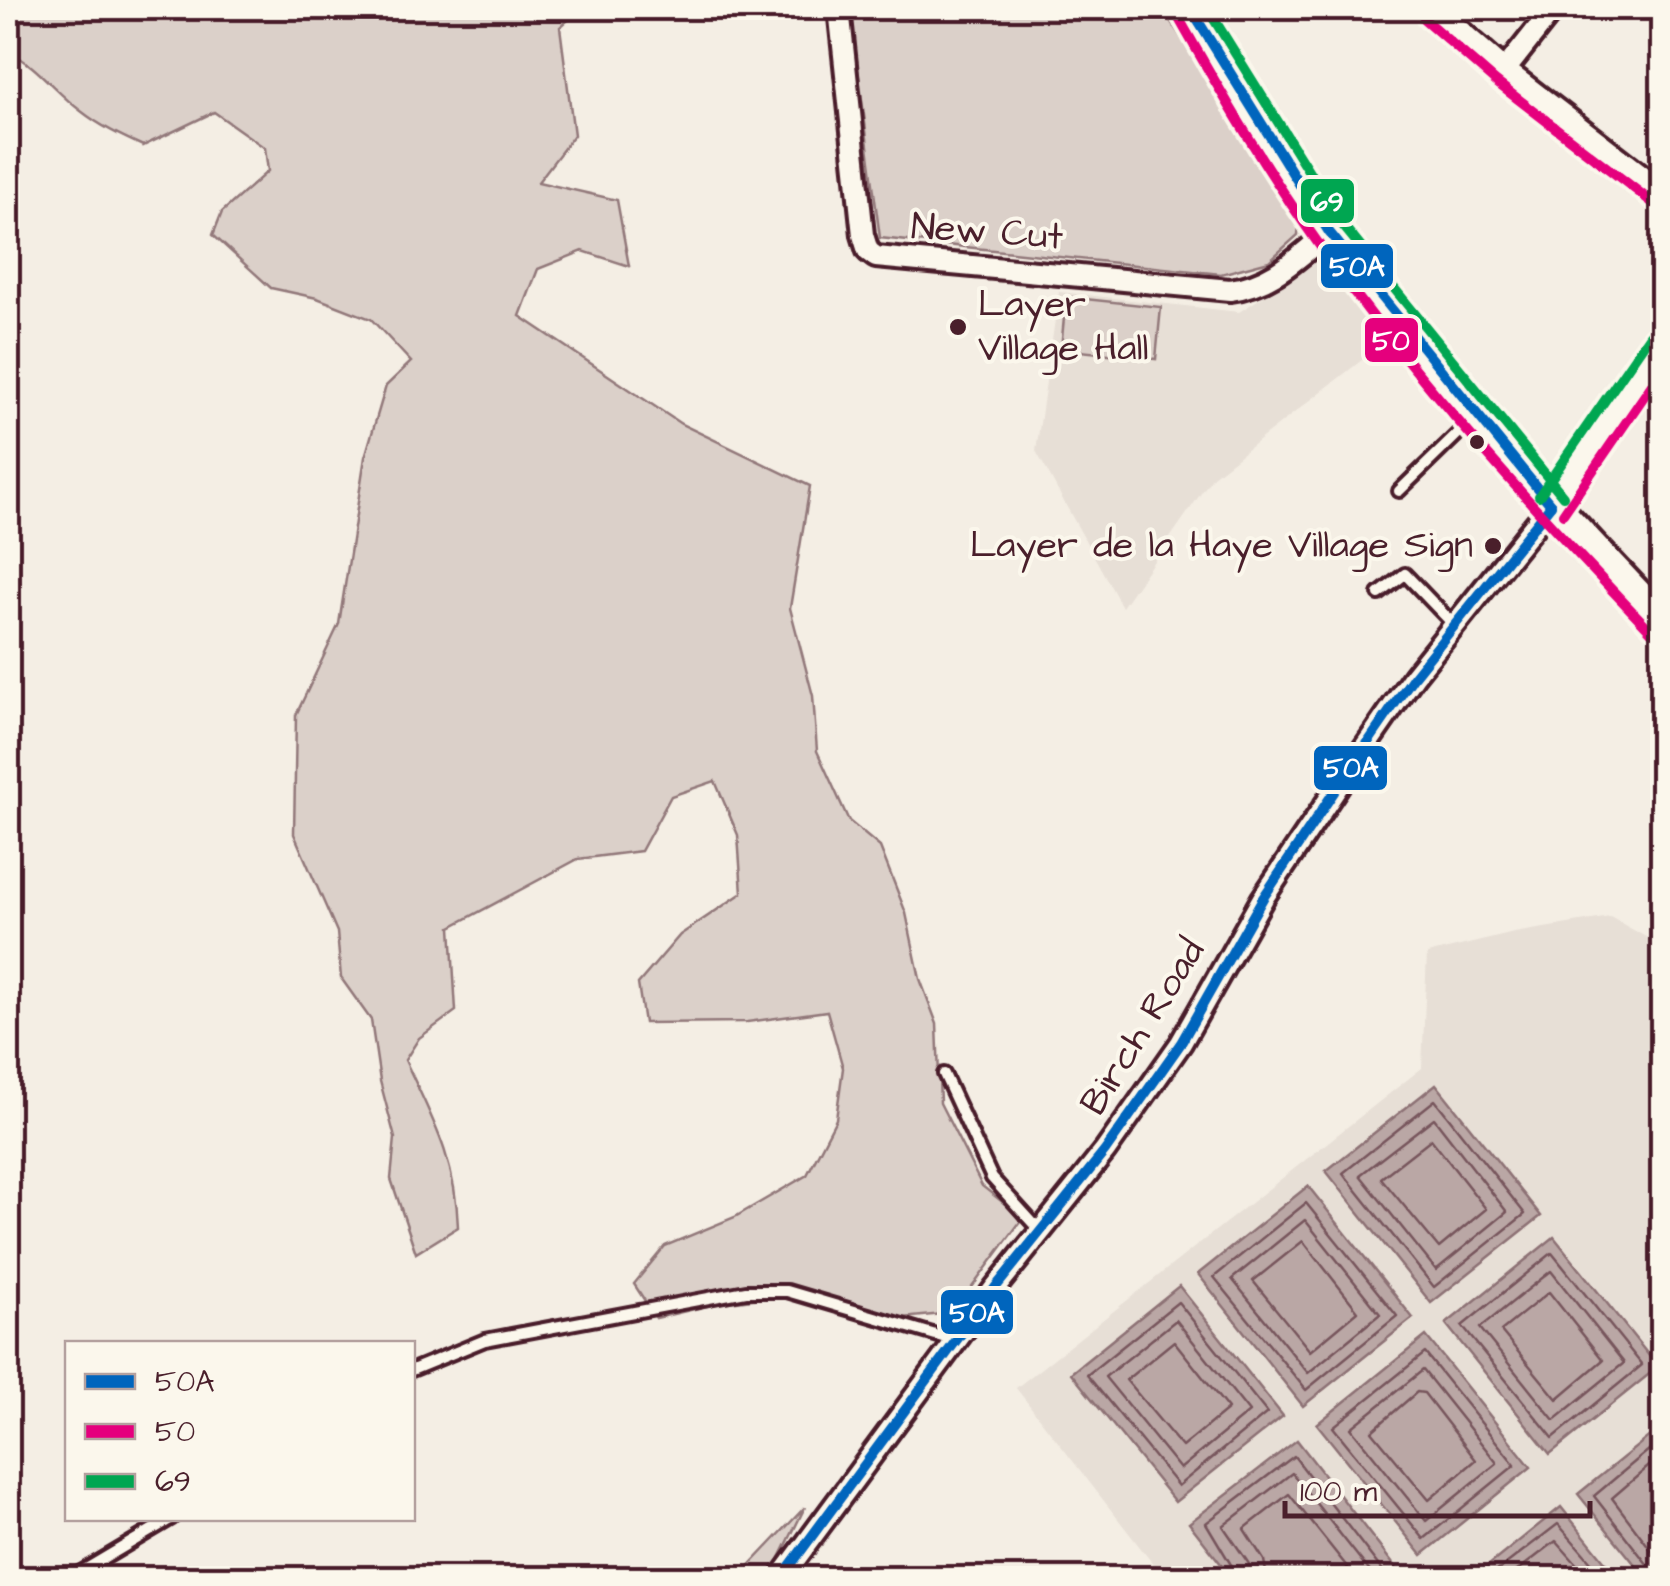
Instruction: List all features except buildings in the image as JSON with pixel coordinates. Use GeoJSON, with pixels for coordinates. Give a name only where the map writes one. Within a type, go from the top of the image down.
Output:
{"type":"FeatureCollection","features":[{"type":"Feature","properties":{"kind":"main road"},"geometry":{"type":"LineString","coordinates":[[1190,8],[1328,232],[1475,417],[1551,505],[1662,620]]}},
{"type":"Feature","properties":{"kind":"street","name":"New Cut"},"geometry":{"type":"LineString","coordinates":[[839,8],[863,235],[868,251],[876,257],[1230,290],[1253,287],[1276,276],[1328,232]]}},
{"type":"Feature","properties":{"kind":"street"},"geometry":{"type":"LineString","coordinates":[[1434,8],[1505,70],[1662,191]]}},
{"type":"Feature","properties":{"kind":"street"},"geometry":{"type":"LineString","coordinates":[[1505,70],[1554,8]]}},
{"type":"Feature","properties":{"kind":"street"},"geometry":{"type":"LineString","coordinates":[[1551,505],[1662,344]]}},
{"type":"Feature","properties":{"kind":"street","name":"Birch Road"},"geometry":{"type":"LineString","coordinates":[[781,1578],[956,1341],[1106,1152],[1181,1043],[1263,898],[1414,676],[1551,505]]}},
{"type":"Feature","properties":{"kind":"lane"},"geometry":{"type":"LineString","coordinates":[[1398,491],[1475,417]]}},
{"type":"Feature","properties":{"kind":"lane"},"geometry":{"type":"LineString","coordinates":[[1380,594],[1405,574],[1456,626]]}},
{"type":"Feature","properties":{"kind":"lane"},"geometry":{"type":"LineString","coordinates":[[944,1074],[992,1178],[1040,1232]]}},
{"type":"Feature","properties":{"kind":"lane"},"geometry":{"type":"LineString","coordinates":[[415,1369],[486,1340],[746,1291],[788,1290],[956,1341]]}},
{"type":"Feature","properties":{"kind":"lane"},"geometry":{"type":"LineString","coordinates":[[71,1578],[167,1521]]}},
{"type":"Feature","properties":{"kind":"shaded area"},"geometry":{"type":"Polygon","coordinates":[[[8,8],[582,8],[560,27],[574,135],[538,182],[617,200],[629,266],[583,251],[538,269],[520,316],[681,424],[810,486],[790,608],[813,696],[817,751],[849,821],[880,847],[906,913],[920,979],[937,1024],[940,1103],[982,1186],[1023,1218],[953,1313],[892,1319],[808,1292],[720,1303],[656,1318],[634,1284],[665,1246],[735,1217],[807,1175],[836,1119],[843,1068],[827,1011],[747,1022],[644,1023],[638,984],[680,935],[742,893],[738,835],[715,781],[671,796],[641,851],[578,859],[451,927],[456,1011],[419,1038],[405,1060],[448,1161],[458,1227],[416,1253],[391,1179],[395,1138],[380,1081],[371,1020],[341,978],[337,932],[294,834],[296,715],[339,624],[365,457],[386,386],[411,362],[371,319],[317,298],[271,288],[213,235],[222,212],[268,171],[265,148],[214,112],[143,146],[111,130],[81,111],[8,51],[8,8]]]}},
{"type":"Feature","properties":{"kind":"shaded area"},"geometry":{"type":"Polygon","coordinates":[[[850,8],[1162,8],[1299,221],[1298,235],[1269,261],[1221,274],[880,238],[850,8]]]}},
{"type":"Feature","properties":{"kind":"shaded area"},"geometry":{"type":"Polygon","coordinates":[[[1328,255],[1389,339],[1213,476],[1122,607],[1036,451],[1059,292],[1239,312],[1328,255]]]}},
{"type":"Feature","properties":{"kind":"shaded area"},"geometry":{"type":"Polygon","coordinates":[[[1066,297],[1161,307],[1156,359],[1061,349],[1066,297]]]}},
{"type":"Feature","properties":{"kind":"shaded area"},"geometry":{"type":"Polygon","coordinates":[[[1610,917],[1662,946],[1662,1578],[1164,1578],[1016,1388],[1422,1068],[1427,954],[1514,933],[1610,917]]]}},
{"type":"Feature","properties":{"kind":"shaded area"},"geometry":{"type":"Polygon","coordinates":[[[805,1507],[770,1578],[738,1578],[805,1507]]]}},
{"type":"Feature","properties":{"kind":"water"},"geometry":{"type":"Polygon","coordinates":[[[1436,1084],[1541,1216],[1431,1303],[1326,1171],[1436,1084]]]}},
{"type":"Feature","properties":{"kind":"water"},"geometry":{"type":"Polygon","coordinates":[[[1308,1186],[1413,1318],[1303,1406],[1198,1274],[1308,1186]]]}},
{"type":"Feature","properties":{"kind":"water"},"geometry":{"type":"Polygon","coordinates":[[[1554,1237],[1658,1367],[1550,1454],[1446,1324],[1554,1237]]]}},
{"type":"Feature","properties":{"kind":"water"},"geometry":{"type":"Polygon","coordinates":[[[1179,1286],[1283,1416],[1175,1502],[1071,1373],[1179,1286]]]}},
{"type":"Feature","properties":{"kind":"water"},"geometry":{"type":"Polygon","coordinates":[[[1426,1336],[1531,1467],[1422,1555],[1317,1424],[1426,1336]]]}},
{"type":"Feature","properties":{"kind":"water"},"geometry":{"type":"Polygon","coordinates":[[[1662,1426],[1662,1578],[1646,1578],[1578,1494],[1662,1426]]]}},
{"type":"Feature","properties":{"kind":"water"},"geometry":{"type":"Polygon","coordinates":[[[1297,1440],[1400,1573],[1393,1578],[1232,1578],[1189,1523],[1297,1440]]]}},
{"type":"Feature","properties":{"kind":"water"},"geometry":{"type":"Polygon","coordinates":[[[1561,1507],[1618,1578],[1473,1578],[1561,1507]]]}},
{"type":"Feature","properties":{"kind":"transit line","name":"50A"},"geometry":{"type":"LineString","coordinates":[[1190,8],[1329,232],[1551,505]]}},
{"type":"Feature","properties":{"kind":"transit line","name":"69"},"geometry":{"type":"LineString","coordinates":[[1207,8],[1341,223],[1563,496]]}},
{"type":"Feature","properties":{"kind":"transit line","name":"50"},"geometry":{"type":"LineString","coordinates":[[1177,15],[1262,159],[1356,295],[1477,443],[1651,631]]}},
{"type":"Feature","properties":{"kind":"transit line","name":"50"},"geometry":{"type":"LineString","coordinates":[[1424,19],[1496,82],[1653,203]]}},
{"type":"Feature","properties":{"kind":"transit line","name":"69"},"geometry":{"type":"LineString","coordinates":[[1539,496],[1650,335]]}},
{"type":"Feature","properties":{"kind":"transit line","name":"50"},"geometry":{"type":"LineString","coordinates":[[1563,514],[1662,370]]}},
{"type":"Feature","properties":{"kind":"transit line","name":"50A"},"geometry":{"type":"LineString","coordinates":[[781,1578],[995,1288],[1105,1151],[1181,1043],[1263,898],[1342,780],[1414,676],[1551,505]]}},
{"type":"Feature","properties":{"kind":"place","name":"Layer Village Hall"},"geometry":{"type":"Point","coordinates":[958,327]}},
{"type":"Feature","properties":{"kind":"place","name":"Layer de la Haye Village Sign"},"geometry":{"type":"Point","coordinates":[1493,546]}}]}
